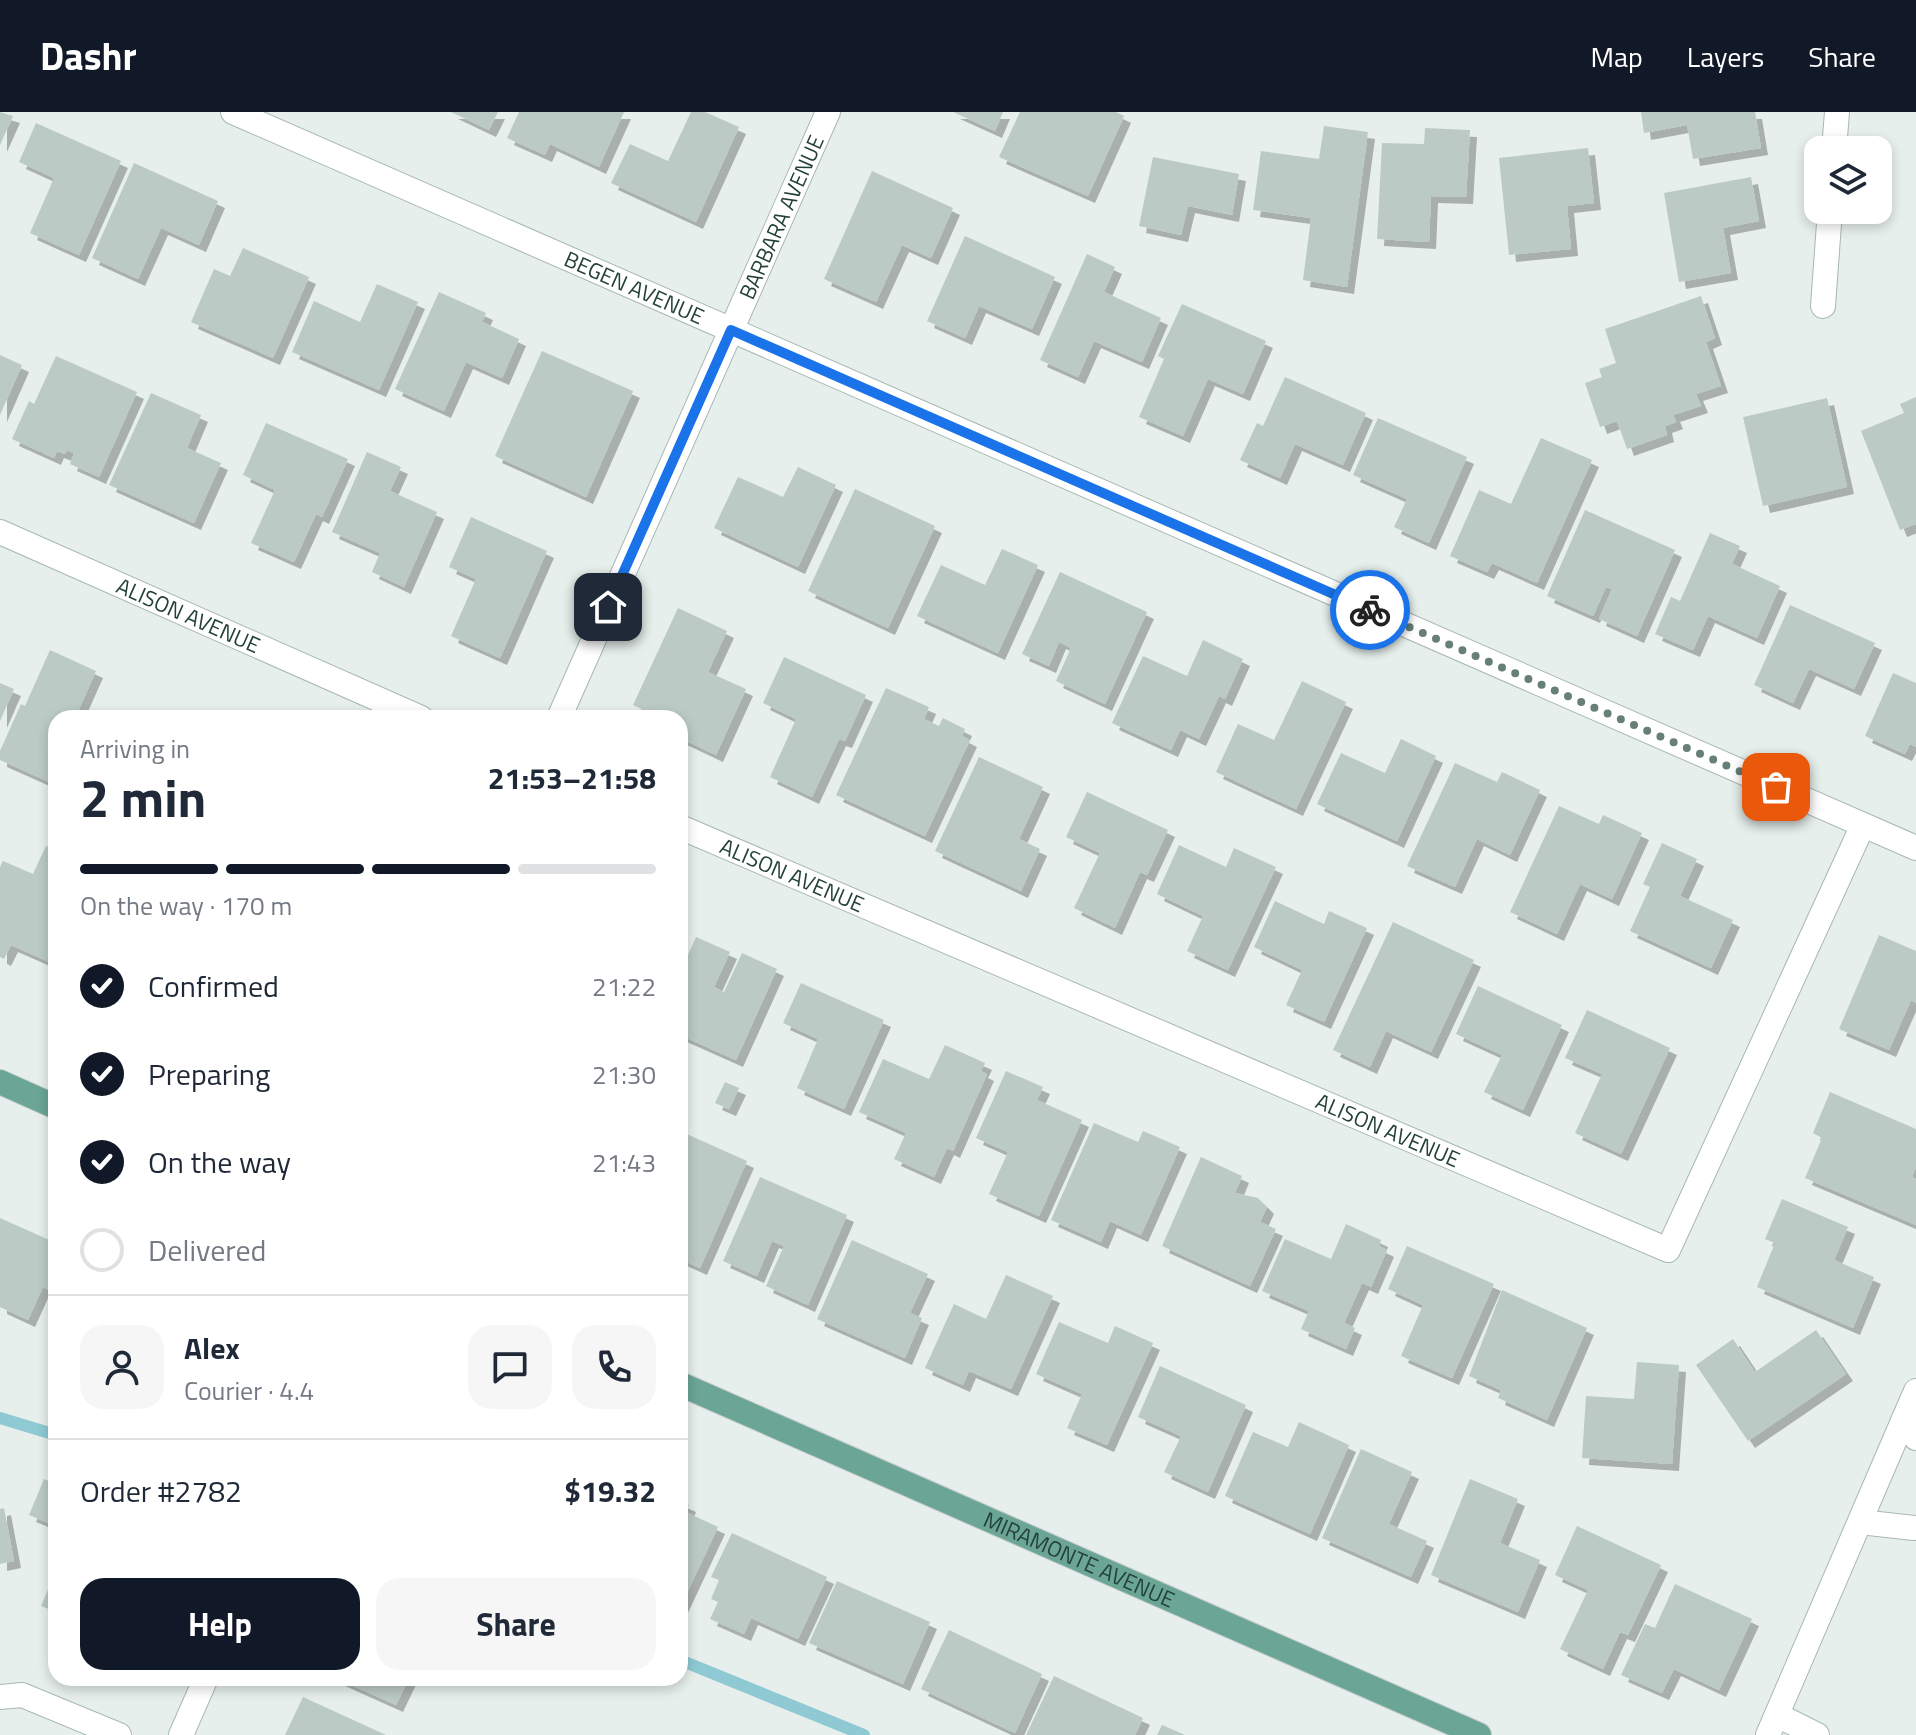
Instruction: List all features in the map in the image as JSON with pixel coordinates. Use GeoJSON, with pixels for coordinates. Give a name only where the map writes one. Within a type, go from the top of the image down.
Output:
{"type":"FeatureCollection","features":[{"type":"Feature","properties":{"kind":"main road"},"geometry":{"type":"LineString","coordinates":[[0,1082],[48,1103]]}},
{"type":"Feature","properties":{"kind":"main road","name":"MIRAMONTE AVENUE"},"geometry":{"type":"LineString","coordinates":[[688,1388],[1479,1735]]}},
{"type":"Feature","properties":{"kind":"street","name":"BEGEN AVENUE"},"geometry":{"type":"LineString","coordinates":[[233,112],[1916,848]]}},
{"type":"Feature","properties":{"kind":"street","name":"BARBARA AVENUE"},"geometry":{"type":"LineString","coordinates":[[563,710],[828,112]]}},
{"type":"Feature","properties":{"kind":"street"},"geometry":{"type":"LineString","coordinates":[[1835,136],[1837,112]]}},
{"type":"Feature","properties":{"kind":"street"},"geometry":{"type":"LineString","coordinates":[[1823,306],[1829,224]]}},
{"type":"Feature","properties":{"kind":"street","name":"ALISON AVENUE"},"geometry":{"type":"LineString","coordinates":[[0,532],[403,710]]}},
{"type":"Feature","properties":{"kind":"street","name":"ALISON AVENUE"},"geometry":{"type":"LineString","coordinates":[[688,830],[1668,1250],[1863,825]]}},
{"type":"Feature","properties":{"kind":"street"},"geometry":{"type":"LineString","coordinates":[[1817,1735],[1773,1725],[1860,1522],[1909,1429],[1916,1391]]}},
{"type":"Feature","properties":{"kind":"street"},"geometry":{"type":"LineString","coordinates":[[1860,1522],[1915,1528]]}},
{"type":"Feature","properties":{"kind":"street"},"geometry":{"type":"LineString","coordinates":[[181,1735],[202,1686]]}},
{"type":"Feature","properties":{"kind":"street"},"geometry":{"type":"LineString","coordinates":[[0,1697],[22,1695],[119,1735]]}},
{"type":"Feature","properties":{"kind":"building"},"geometry":{"type":"Polygon","coordinates":[[[0,112],[13,116],[0,145],[0,112]]]}},
{"type":"Feature","properties":{"kind":"building"},"geometry":{"type":"Polygon","coordinates":[[[451,112],[498,112],[489,130],[451,112]]]}},
{"type":"Feature","properties":{"kind":"building"},"geometry":{"type":"Polygon","coordinates":[[[519,112],[624,112],[599,167],[550,144],[545,155],[507,138],[519,112]]]}},
{"type":"Feature","properties":{"kind":"building"},"geometry":{"type":"Polygon","coordinates":[[[691,112],[705,112],[739,127],[696,222],[611,183],[630,144],[668,161],[691,112]]]}},
{"type":"Feature","properties":{"kind":"building"},"geometry":{"type":"Polygon","coordinates":[[[953,112],[1003,112],[995,131],[953,112]]]}},
{"type":"Feature","properties":{"kind":"building"},"geometry":{"type":"Polygon","coordinates":[[[1020,112],[1116,112],[1124,116],[1088,196],[999,157],[1020,112]]]}},
{"type":"Feature","properties":{"kind":"building"},"geometry":{"type":"Polygon","coordinates":[[[1641,112],[1755,112],[1761,148],[1693,159],[1687,125],[1644,133],[1641,112]]]}},
{"type":"Feature","properties":{"kind":"building"},"geometry":{"type":"Polygon","coordinates":[[[36,123],[121,161],[79,255],[30,233],[54,178],[19,162],[36,123]]]}},
{"type":"Feature","properties":{"kind":"building"},"geometry":{"type":"Polygon","coordinates":[[[1324,126],[1368,132],[1347,287],[1303,280],[1311,218],[1253,210],[1261,151],[1319,159],[1324,126]]]}},
{"type":"Feature","properties":{"kind":"building"},"geometry":{"type":"Polygon","coordinates":[[[1425,128],[1470,130],[1466,197],[1431,196],[1429,242],[1377,239],[1382,143],[1424,144],[1425,128]]]}},
{"type":"Feature","properties":{"kind":"building"},"geometry":{"type":"Polygon","coordinates":[[[1588,148],[1594,203],[1567,206],[1571,249],[1509,255],[1499,158],[1588,148]]]}},
{"type":"Feature","properties":{"kind":"building"},"geometry":{"type":"Polygon","coordinates":[[[1153,157],[1239,174],[1232,215],[1188,206],[1181,235],[1139,226],[1153,157]]]}},
{"type":"Feature","properties":{"kind":"building"},"geometry":{"type":"Polygon","coordinates":[[[134,163],[218,201],[199,245],[161,228],[138,279],[92,258],[134,163]]]}},
{"type":"Feature","properties":{"kind":"building"},"geometry":{"type":"Polygon","coordinates":[[[872,171],[953,208],[931,258],[902,245],[876,302],[824,279],[872,171]]]}},
{"type":"Feature","properties":{"kind":"building"},"geometry":{"type":"Polygon","coordinates":[[[1751,177],[1759,221],[1723,228],[1731,273],[1679,282],[1664,193],[1751,177]]]}},
{"type":"Feature","properties":{"kind":"building"},"geometry":{"type":"Polygon","coordinates":[[[965,236],[1055,277],[1032,329],[979,306],[965,338],[927,321],[965,236]]]}},
{"type":"Feature","properties":{"kind":"building"},"geometry":{"type":"Polygon","coordinates":[[[243,248],[309,277],[273,358],[191,322],[214,269],[230,276],[243,248]]]}},
{"type":"Feature","properties":{"kind":"building"},"geometry":{"type":"Polygon","coordinates":[[[1087,254],[1115,267],[1104,292],[1161,318],[1142,362],[1094,341],[1078,377],[1040,360],[1087,254]]]}},
{"type":"Feature","properties":{"kind":"building"},"geometry":{"type":"Polygon","coordinates":[[[377,284],[418,302],[379,390],[292,352],[314,301],[360,322],[377,284]]]}},
{"type":"Feature","properties":{"kind":"building"},"geometry":{"type":"Polygon","coordinates":[[[439,292],[486,313],[482,322],[519,339],[502,378],[466,362],[444,411],[395,389],[439,292]]]}},
{"type":"Feature","properties":{"kind":"building"},"geometry":{"type":"Polygon","coordinates":[[[1701,296],[1715,338],[1706,342],[1721,386],[1696,394],[1701,406],[1673,415],[1676,422],[1665,426],[1667,435],[1627,449],[1617,421],[1600,427],[1585,383],[1602,377],[1599,369],[1616,363],[1605,329],[1701,296]]]}},
{"type":"Feature","properties":{"kind":"building"},"geometry":{"type":"Polygon","coordinates":[[[1182,304],[1266,341],[1243,394],[1208,379],[1183,436],[1139,417],[1164,359],[1158,356],[1182,304]]]}},
{"type":"Feature","properties":{"kind":"building"},"geometry":{"type":"Polygon","coordinates":[[[542,351],[633,391],[586,497],[495,456],[542,351]]]}},
{"type":"Feature","properties":{"kind":"building"},"geometry":{"type":"Polygon","coordinates":[[[0,355],[22,365],[0,415],[0,355]]]}},
{"type":"Feature","properties":{"kind":"building"},"geometry":{"type":"Polygon","coordinates":[[[56,356],[137,392],[99,477],[70,464],[74,453],[57,451],[54,458],[12,439],[29,401],[34,404],[56,356]]]}},
{"type":"Feature","properties":{"kind":"building"},"geometry":{"type":"Polygon","coordinates":[[[1285,377],[1366,413],[1343,465],[1295,444],[1280,478],[1240,460],[1257,423],[1263,426],[1285,377]]]}},
{"type":"Feature","properties":{"kind":"building"},"geometry":{"type":"Polygon","coordinates":[[[151,393],[201,415],[187,448],[221,463],[194,523],[109,485],[151,393]]]}},
{"type":"Feature","properties":{"kind":"building"},"geometry":{"type":"Polygon","coordinates":[[[1916,397],[1916,524],[1900,530],[1861,431],[1904,413],[1900,404],[1916,397]]]}},
{"type":"Feature","properties":{"kind":"building"},"geometry":{"type":"Polygon","coordinates":[[[1827,398],[1847,487],[1763,506],[1743,417],[1827,398]]]}},
{"type":"Feature","properties":{"kind":"building"},"geometry":{"type":"Polygon","coordinates":[[[1378,418],[1467,457],[1429,543],[1394,527],[1407,499],[1353,475],[1378,418]]]}},
{"type":"Feature","properties":{"kind":"building"},"geometry":{"type":"Polygon","coordinates":[[[266,423],[348,459],[322,517],[316,514],[294,562],[251,543],[275,490],[243,475],[266,423]]]}},
{"type":"Feature","properties":{"kind":"building"},"geometry":{"type":"Polygon","coordinates":[[[1541,438],[1592,460],[1537,583],[1492,563],[1487,572],[1450,556],[1479,490],[1511,504],[1541,438]]]}},
{"type":"Feature","properties":{"kind":"building"},"geometry":{"type":"Polygon","coordinates":[[[367,452],[401,467],[390,491],[437,512],[404,587],[372,572],[380,553],[332,532],[367,452]]]}},
{"type":"Feature","properties":{"kind":"building"},"geometry":{"type":"Polygon","coordinates":[[[798,467],[836,485],[798,567],[714,528],[738,477],[783,497],[798,467]]]}},
{"type":"Feature","properties":{"kind":"building"},"geometry":{"type":"Polygon","coordinates":[[[855,489],[935,526],[888,628],[808,591],[855,489]]]}},
{"type":"Feature","properties":{"kind":"building"},"geometry":{"type":"Polygon","coordinates":[[[1585,510],[1675,550],[1637,636],[1599,619],[1612,589],[1606,587],[1593,616],[1547,596],[1585,510]]]}},
{"type":"Feature","properties":{"kind":"building"},"geometry":{"type":"Polygon","coordinates":[[[471,517],[547,551],[500,658],[451,636],[476,579],[449,567],[471,517]]]}},
{"type":"Feature","properties":{"kind":"building"},"geometry":{"type":"Polygon","coordinates":[[[1710,533],[1740,546],[1732,564],[1780,586],[1757,638],[1708,616],[1693,650],[1655,634],[1671,597],[1680,601],[1710,533]]]}},
{"type":"Feature","properties":{"kind":"building"},"geometry":{"type":"Polygon","coordinates":[[[1002,549],[1038,565],[998,653],[917,616],[941,565],[985,585],[1002,549]]]}},
{"type":"Feature","properties":{"kind":"building"},"geometry":{"type":"Polygon","coordinates":[[[1060,572],[1147,612],[1105,704],[1056,681],[1071,648],[1059,642],[1049,666],[1022,654],[1060,572]]]}},
{"type":"Feature","properties":{"kind":"building"},"geometry":{"type":"Polygon","coordinates":[[[1790,605],[1875,643],[1854,689],[1809,669],[1793,703],[1754,685],[1790,605]]]}},
{"type":"Feature","properties":{"kind":"building"},"geometry":{"type":"Polygon","coordinates":[[[678,608],[727,631],[708,672],[746,689],[716,755],[688,742],[688,710],[644,710],[633,705],[678,608]]]}},
{"type":"Feature","properties":{"kind":"building"},"geometry":{"type":"Polygon","coordinates":[[[1203,640],[1243,659],[1225,699],[1219,696],[1199,739],[1180,730],[1171,750],[1112,723],[1143,656],[1187,676],[1203,640]]]}},
{"type":"Feature","properties":{"kind":"building"},"geometry":{"type":"Polygon","coordinates":[[[50,650],[96,671],[79,710],[48,710],[48,781],[0,760],[0,751],[21,704],[25,706],[50,650]]]}},
{"type":"Feature","properties":{"kind":"building"},"geometry":{"type":"Polygon","coordinates":[[[784,657],[866,695],[845,741],[839,739],[812,797],[770,777],[796,719],[763,703],[784,657]]]}},
{"type":"Feature","properties":{"kind":"building"},"geometry":{"type":"Polygon","coordinates":[[[1893,673],[1916,683],[1916,747],[1910,744],[1905,754],[1865,736],[1893,673]]]}},
{"type":"Feature","properties":{"kind":"building"},"geometry":{"type":"Polygon","coordinates":[[[1302,681],[1346,702],[1296,809],[1216,772],[1238,724],[1274,740],[1302,681]]]}},
{"type":"Feature","properties":{"kind":"building"},"geometry":{"type":"Polygon","coordinates":[[[0,683],[14,689],[0,721],[0,683]]]}},
{"type":"Feature","properties":{"kind":"building"},"geometry":{"type":"Polygon","coordinates":[[[886,688],[929,707],[924,719],[939,726],[943,718],[965,729],[962,736],[970,740],[925,836],[836,795],[886,688]]]}},
{"type":"Feature","properties":{"kind":"building"},"geometry":{"type":"Polygon","coordinates":[[[1401,739],[1436,756],[1397,841],[1317,804],[1341,753],[1385,773],[1401,739]]]}},
{"type":"Feature","properties":{"kind":"building"},"geometry":{"type":"Polygon","coordinates":[[[979,757],[1043,787],[1019,839],[1040,849],[1021,891],[935,851],[979,757]]]}},
{"type":"Feature","properties":{"kind":"building"},"geometry":{"type":"Polygon","coordinates":[[[1455,763],[1497,782],[1502,772],[1540,790],[1510,855],[1477,839],[1455,887],[1407,866],[1455,763]]]}},
{"type":"Feature","properties":{"kind":"building"},"geometry":{"type":"Polygon","coordinates":[[[1087,792],[1168,830],[1147,875],[1140,872],[1115,928],[1074,908],[1100,853],[1066,837],[1087,792]]]}},
{"type":"Feature","properties":{"kind":"building"},"geometry":{"type":"Polygon","coordinates":[[[1559,806],[1599,824],[1603,815],[1642,833],[1612,899],[1580,884],[1557,934],[1510,912],[1559,806]]]}},
{"type":"Feature","properties":{"kind":"building"},"geometry":{"type":"Polygon","coordinates":[[[1662,843],[1697,859],[1680,896],[1733,920],[1711,968],[1630,931],[1650,887],[1643,884],[1662,843]]]}},
{"type":"Feature","properties":{"kind":"building"},"geometry":{"type":"Polygon","coordinates":[[[1179,845],[1226,867],[1234,848],[1276,867],[1228,970],[1187,951],[1203,916],[1157,894],[1179,845]]]}},
{"type":"Feature","properties":{"kind":"building"},"geometry":{"type":"Polygon","coordinates":[[[48,847],[48,961],[11,945],[4,959],[0,957],[0,867],[3,861],[33,874],[48,847]]]}},
{"type":"Feature","properties":{"kind":"building"},"geometry":{"type":"Polygon","coordinates":[[[1275,901],[1324,924],[1329,911],[1367,928],[1324,1022],[1286,1005],[1302,970],[1254,947],[1275,901]]]}},
{"type":"Feature","properties":{"kind":"building"},"geometry":{"type":"Polygon","coordinates":[[[1393,922],[1474,960],[1431,1052],[1386,1031],[1370,1067],[1333,1050],[1393,922]]]}},
{"type":"Feature","properties":{"kind":"building"},"geometry":{"type":"Polygon","coordinates":[[[1879,935],[1916,951],[1916,1003],[1911,1000],[1889,1050],[1839,1029],[1879,935]]]}},
{"type":"Feature","properties":{"kind":"building"},"geometry":{"type":"Polygon","coordinates":[[[696,937],[730,952],[714,987],[724,992],[742,953],[777,969],[736,1060],[688,1039],[688,955],[696,937]]]}},
{"type":"Feature","properties":{"kind":"building"},"geometry":{"type":"Polygon","coordinates":[[[801,983],[884,1020],[844,1109],[797,1088],[818,1039],[783,1023],[801,983]]]}},
{"type":"Feature","properties":{"kind":"building"},"geometry":{"type":"Polygon","coordinates":[[[1478,986],[1562,1025],[1523,1110],[1484,1092],[1502,1055],[1456,1034],[1478,986]]]}},
{"type":"Feature","properties":{"kind":"building"},"geometry":{"type":"Polygon","coordinates":[[[1587,1010],[1670,1048],[1621,1154],[1575,1133],[1602,1074],[1565,1058],[1587,1010]]]}},
{"type":"Feature","properties":{"kind":"building"},"geometry":{"type":"Polygon","coordinates":[[[945,1045],[985,1063],[981,1071],[987,1074],[953,1151],[947,1148],[934,1177],[894,1159],[906,1133],[859,1112],[883,1059],[929,1079],[945,1045]]]}},
{"type":"Feature","properties":{"kind":"building"},"geometry":{"type":"Polygon","coordinates":[[[1006,1071],[1043,1087],[1037,1100],[1082,1120],[1039,1216],[989,1194],[1008,1152],[976,1138],[1006,1071]]]}},
{"type":"Feature","properties":{"kind":"building"},"geometry":{"type":"Polygon","coordinates":[[[725,1082],[739,1088],[729,1109],[715,1103],[725,1082]]]}},
{"type":"Feature","properties":{"kind":"building"},"geometry":{"type":"Polygon","coordinates":[[[1830,1092],[1916,1129],[1916,1167],[1912,1177],[1916,1179],[1916,1225],[1805,1178],[1822,1138],[1813,1133],[1830,1092]]]}},
{"type":"Feature","properties":{"kind":"building"},"geometry":{"type":"Polygon","coordinates":[[[1094,1123],[1138,1142],[1143,1131],[1180,1147],[1141,1235],[1110,1221],[1101,1242],[1051,1220],[1094,1123]]]}},
{"type":"Feature","properties":{"kind":"building"},"geometry":{"type":"Polygon","coordinates":[[[688,1135],[747,1161],[700,1268],[688,1263],[688,1135]]]}},
{"type":"Feature","properties":{"kind":"building"},"geometry":{"type":"Polygon","coordinates":[[[1201,1157],[1242,1176],[1235,1193],[1258,1198],[1267,1207],[1260,1222],[1276,1229],[1250,1286],[1162,1246],[1201,1157]]]}},
{"type":"Feature","properties":{"kind":"building"},"geometry":{"type":"Polygon","coordinates":[[[760,1177],[847,1215],[808,1305],[766,1286],[784,1246],[772,1241],[757,1276],[723,1261],[760,1177]]]}},
{"type":"Feature","properties":{"kind":"building"},"geometry":{"type":"Polygon","coordinates":[[[1782,1199],[1848,1227],[1834,1260],[1874,1277],[1853,1328],[1757,1287],[1775,1243],[1765,1239],[1782,1199]]]}},
{"type":"Feature","properties":{"kind":"building"},"geometry":{"type":"Polygon","coordinates":[[[0,1218],[48,1239],[48,1289],[43,1287],[28,1320],[0,1307],[0,1218]]]}},
{"type":"Feature","properties":{"kind":"building"},"geometry":{"type":"Polygon","coordinates":[[[1346,1224],[1381,1240],[1379,1246],[1387,1250],[1371,1287],[1362,1283],[1344,1323],[1355,1328],[1346,1349],[1301,1329],[1309,1311],[1262,1291],[1285,1239],[1331,1259],[1346,1224]]]}},
{"type":"Feature","properties":{"kind":"building"},"geometry":{"type":"Polygon","coordinates":[[[852,1240],[928,1274],[910,1313],[922,1318],[905,1358],[817,1319],[852,1240]]]}},
{"type":"Feature","properties":{"kind":"building"},"geometry":{"type":"Polygon","coordinates":[[[1407,1246],[1494,1284],[1452,1378],[1401,1356],[1423,1305],[1388,1289],[1407,1246]]]}},
{"type":"Feature","properties":{"kind":"building"},"geometry":{"type":"Polygon","coordinates":[[[1006,1275],[1053,1296],[1011,1389],[969,1371],[963,1385],[925,1368],[954,1304],[986,1319],[1006,1275]]]}},
{"type":"Feature","properties":{"kind":"building"},"geometry":{"type":"Polygon","coordinates":[[[1502,1290],[1587,1328],[1547,1420],[1498,1398],[1501,1390],[1469,1376],[1502,1290]]]}},
{"type":"Feature","properties":{"kind":"building"},"geometry":{"type":"Polygon","coordinates":[[[1059,1322],[1108,1343],[1115,1326],[1153,1343],[1107,1445],[1067,1428],[1082,1394],[1036,1374],[1059,1322]]]}},
{"type":"Feature","properties":{"kind":"building"},"geometry":{"type":"Polygon","coordinates":[[[1816,1330],[1846,1374],[1748,1441],[1696,1365],[1733,1339],[1755,1372],[1816,1330]]]}},
{"type":"Feature","properties":{"kind":"building"},"geometry":{"type":"Polygon","coordinates":[[[1637,1362],[1679,1365],[1672,1464],[1582,1458],[1586,1396],[1634,1399],[1637,1362]]]}},
{"type":"Feature","properties":{"kind":"building"},"geometry":{"type":"Polygon","coordinates":[[[1160,1366],[1246,1405],[1208,1492],[1164,1472],[1181,1436],[1138,1417],[1160,1366]]]}},
{"type":"Feature","properties":{"kind":"building"},"geometry":{"type":"Polygon","coordinates":[[[1299,1422],[1349,1445],[1310,1534],[1225,1496],[1253,1432],[1288,1447],[1299,1422]]]}},
{"type":"Feature","properties":{"kind":"building"},"geometry":{"type":"Polygon","coordinates":[[[1361,1449],[1412,1472],[1389,1524],[1427,1541],[1411,1577],[1322,1538],[1361,1449]]]}},
{"type":"Feature","properties":{"kind":"building"},"geometry":{"type":"Polygon","coordinates":[[[44,1479],[48,1481],[48,1523],[29,1515],[44,1479]]]}},
{"type":"Feature","properties":{"kind":"building"},"geometry":{"type":"Polygon","coordinates":[[[1470,1479],[1518,1499],[1500,1543],[1540,1560],[1518,1612],[1431,1575],[1470,1479]]]}},
{"type":"Feature","properties":{"kind":"building"},"geometry":{"type":"Polygon","coordinates":[[[4,1508],[14,1561],[0,1564],[0,1509],[4,1508]]]}},
{"type":"Feature","properties":{"kind":"building"},"geometry":{"type":"Polygon","coordinates":[[[688,1513],[718,1527],[688,1591],[688,1513]]]}},
{"type":"Feature","properties":{"kind":"building"},"geometry":{"type":"Polygon","coordinates":[[[1577,1526],[1661,1565],[1628,1635],[1620,1632],[1603,1669],[1560,1649],[1588,1590],[1555,1575],[1577,1526]]]}},
{"type":"Feature","properties":{"kind":"building"},"geometry":{"type":"Polygon","coordinates":[[[732,1533],[827,1577],[798,1639],[751,1618],[744,1634],[710,1619],[718,1602],[711,1599],[719,1580],[711,1577],[732,1533]]]}},
{"type":"Feature","properties":{"kind":"building"},"geometry":{"type":"Polygon","coordinates":[[[837,1581],[930,1622],[903,1684],[809,1643],[837,1581]]]}},
{"type":"Feature","properties":{"kind":"building"},"geometry":{"type":"Polygon","coordinates":[[[1675,1584],[1752,1619],[1719,1690],[1674,1669],[1662,1693],[1621,1675],[1645,1624],[1655,1628],[1675,1584]]]}},
{"type":"Feature","properties":{"kind":"building"},"geometry":{"type":"Polygon","coordinates":[[[48,1590],[48,1609],[41,1606],[48,1590]]]}},
{"type":"Feature","properties":{"kind":"building"},"geometry":{"type":"Polygon","coordinates":[[[949,1630],[1042,1674],[1015,1733],[921,1689],[949,1630]]]}},
{"type":"Feature","properties":{"kind":"building"},"geometry":{"type":"Polygon","coordinates":[[[1054,1676],[1143,1718],[1135,1735],[1026,1735],[1054,1676]]]}},
{"type":"Feature","properties":{"kind":"building"},"geometry":{"type":"Polygon","coordinates":[[[354,1686],[405,1686],[396,1705],[354,1686]]]}},
{"type":"Feature","properties":{"kind":"building"},"geometry":{"type":"Polygon","coordinates":[[[303,1697],[386,1735],[285,1735],[303,1697]]]}},
{"type":"Feature","properties":{"kind":"building"},"geometry":{"type":"Polygon","coordinates":[[[1162,1725],[1185,1735],[1157,1735],[1162,1725]]]}},
{"type":"Feature","properties":{"kind":"waterway"},"geometry":{"type":"LineString","coordinates":[[0,1418],[48,1433]]}},
{"type":"Feature","properties":{"kind":"waterway"},"geometry":{"type":"LineString","coordinates":[[688,1663],[864,1735]]}},
{"type":"Feature","properties":{"kind":"way so far"},"geometry":{"type":"LineString","coordinates":[[1370,610],[1776,787]]}},
{"type":"Feature","properties":{"kind":"route"},"geometry":{"type":"LineString","coordinates":[[608,607],[731,330],[1370,610]]}}]}
